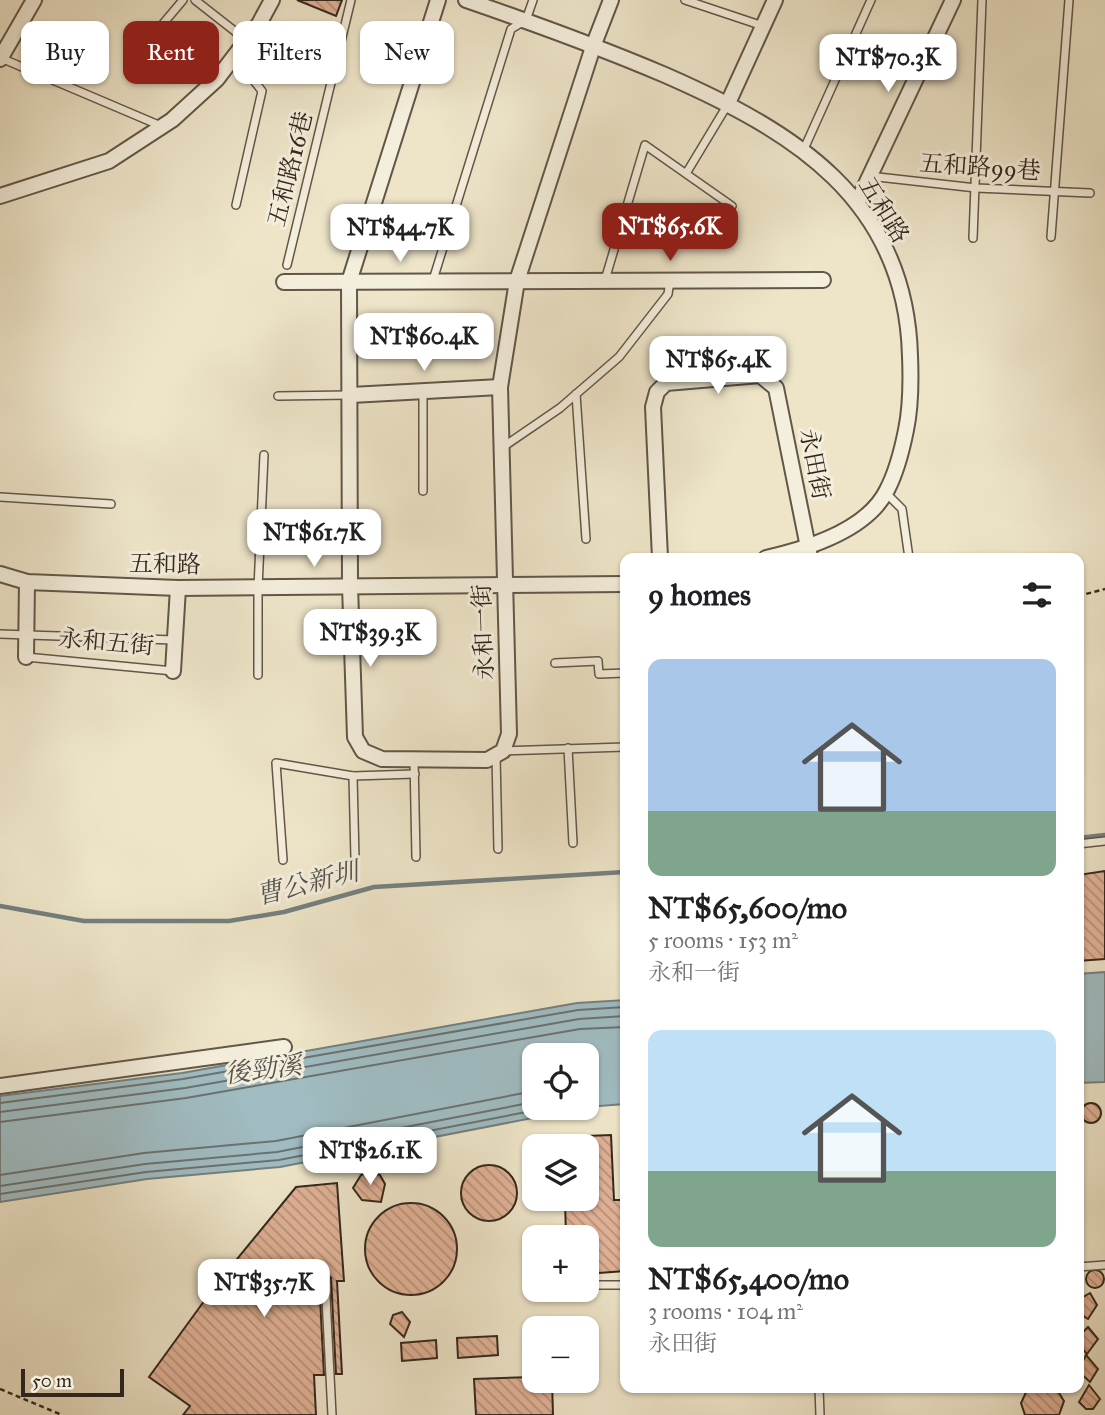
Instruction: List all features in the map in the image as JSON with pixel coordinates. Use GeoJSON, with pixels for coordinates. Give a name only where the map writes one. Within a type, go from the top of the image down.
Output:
{"type":"FeatureCollection","features":[{"type":"Feature","properties":{"kind":"street"},"geometry":{"type":"LineString","coordinates":[[0,59],[34,0]]}},
{"type":"Feature","properties":{"kind":"street"},"geometry":{"type":"LineString","coordinates":[[259,21],[272,0]]}},
{"type":"Feature","properties":{"kind":"street"},"geometry":{"type":"LineString","coordinates":[[438,0],[349,282],[350,586],[355,737],[363,751],[382,759],[487,760],[500,753]]}},
{"type":"Feature","properties":{"kind":"street","name":"五和路"},"geometry":{"type":"LineString","coordinates":[[466,0],[594,44],[728,103],[804,149],[841,182],[873,225],[899,282],[909,332],[907,425],[900,458],[886,493],[857,523],[811,553]]}},
{"type":"Feature","properties":{"kind":"street","name":"永和一街"},"geometry":{"type":"LineString","coordinates":[[500,753],[509,734],[499,449],[500,387],[517,281],[594,44],[611,0]]}},
{"type":"Feature","properties":{"kind":"street"},"geometry":{"type":"LineString","coordinates":[[728,103],[775,0]]}},
{"type":"Feature","properties":{"kind":"street"},"geometry":{"type":"LineString","coordinates":[[858,203],[953,0]]}},
{"type":"Feature","properties":{"kind":"street"},"geometry":{"type":"LineString","coordinates":[[0,197],[109,161],[163,126],[217,79],[233,57]]}},
{"type":"Feature","properties":{"kind":"street"},"geometry":{"type":"LineString","coordinates":[[284,282],[823,280]]}},
{"type":"Feature","properties":{"kind":"street","name":"永田街"},"geometry":{"type":"LineString","coordinates":[[660,553],[653,407],[657,392],[666,383],[760,375],[776,388],[809,553]]}},
{"type":"Feature","properties":{"kind":"street"},"geometry":{"type":"LineString","coordinates":[[351,395],[500,387]]}},
{"type":"Feature","properties":{"kind":"street","name":"五和路"},"geometry":{"type":"LineString","coordinates":[[0,575],[27,582],[178,588],[620,584]]}},
{"type":"Feature","properties":{"kind":"street","name":"永和五街"},"geometry":{"type":"LineString","coordinates":[[26,657],[27,582]]}},
{"type":"Feature","properties":{"kind":"street","name":"永和五街"},"geometry":{"type":"LineString","coordinates":[[173,671],[178,588]]}},
{"type":"Feature","properties":{"kind":"street"},"geometry":{"type":"LineString","coordinates":[[0,1086],[284,1047]]}},
{"type":"Feature","properties":{"kind":"lane"},"geometry":{"type":"LineString","coordinates":[[165,21],[183,0]]}},
{"type":"Feature","properties":{"kind":"lane"},"geometry":{"type":"LineString","coordinates":[[195,0],[233,29]]}},
{"type":"Feature","properties":{"kind":"lane","name":"五和路16巷"},"geometry":{"type":"LineString","coordinates":[[287,265],[351,0]]}},
{"type":"Feature","properties":{"kind":"lane"},"geometry":{"type":"LineString","coordinates":[[433,280],[511,29],[526,20],[533,0]]}},
{"type":"Feature","properties":{"kind":"lane"},"geometry":{"type":"LineString","coordinates":[[685,0],[763,26]]}},
{"type":"Feature","properties":{"kind":"lane"},"geometry":{"type":"LineString","coordinates":[[804,149],[871,0]]}},
{"type":"Feature","properties":{"kind":"lane"},"geometry":{"type":"LineString","coordinates":[[973,238],[982,0]]}},
{"type":"Feature","properties":{"kind":"lane"},"geometry":{"type":"LineString","coordinates":[[1051,237],[1052,192],[1069,0]]}},
{"type":"Feature","properties":{"kind":"lane"},"geometry":{"type":"LineString","coordinates":[[0,59],[163,126]]}},
{"type":"Feature","properties":{"kind":"lane"},"geometry":{"type":"LineString","coordinates":[[236,205],[262,91],[256,84]]}},
{"type":"Feature","properties":{"kind":"lane"},"geometry":{"type":"LineString","coordinates":[[687,172],[728,103]]}},
{"type":"Feature","properties":{"kind":"lane"},"geometry":{"type":"LineString","coordinates":[[605,280],[645,145],[732,206]]}},
{"type":"Feature","properties":{"kind":"lane","name":"五和路99巷"},"geometry":{"type":"LineString","coordinates":[[869,176],[976,188],[1090,193]]}},
{"type":"Feature","properties":{"kind":"lane"},"geometry":{"type":"LineString","coordinates":[[499,449],[576,394],[619,357],[668,294],[670,281]]}},
{"type":"Feature","properties":{"kind":"lane"},"geometry":{"type":"LineString","coordinates":[[423,391],[423,491]]}},
{"type":"Feature","properties":{"kind":"lane"},"geometry":{"type":"LineString","coordinates":[[576,394],[586,540]]}},
{"type":"Feature","properties":{"kind":"lane"},"geometry":{"type":"LineString","coordinates":[[278,396],[351,395]]}},
{"type":"Feature","properties":{"kind":"lane"},"geometry":{"type":"LineString","coordinates":[[258,675],[258,588],[264,454]]}},
{"type":"Feature","properties":{"kind":"lane"},"geometry":{"type":"LineString","coordinates":[[886,493],[902,509],[908,553]]}},
{"type":"Feature","properties":{"kind":"lane"},"geometry":{"type":"LineString","coordinates":[[0,497],[111,504]]}},
{"type":"Feature","properties":{"kind":"lane","name":"永和五街"},"geometry":{"type":"LineString","coordinates":[[0,634],[174,640]]}},
{"type":"Feature","properties":{"kind":"lane","name":"永和五街"},"geometry":{"type":"LineString","coordinates":[[26,657],[173,671]]}},
{"type":"Feature","properties":{"kind":"lane"},"geometry":{"type":"LineString","coordinates":[[555,663],[597,661],[599,674],[620,673]]}},
{"type":"Feature","properties":{"kind":"lane"},"geometry":{"type":"LineString","coordinates":[[498,849],[500,753],[620,747]]}},
{"type":"Feature","properties":{"kind":"lane"},"geometry":{"type":"LineString","coordinates":[[568,748],[573,843]]}},
{"type":"Feature","properties":{"kind":"lane"},"geometry":{"type":"LineString","coordinates":[[414,759],[416,856]]}},
{"type":"Feature","properties":{"kind":"lane"},"geometry":{"type":"LineString","coordinates":[[283,860],[276,763],[353,776],[415,774]]}},
{"type":"Feature","properties":{"kind":"lane"},"geometry":{"type":"LineString","coordinates":[[353,776],[355,859]]}},
{"type":"Feature","properties":{"kind":"lane"},"geometry":{"type":"LineString","coordinates":[[1084,843],[1105,841]]}},
{"type":"Feature","properties":{"kind":"lane"},"geometry":{"type":"LineString","coordinates":[[1084,1266],[1105,1265]]}},
{"type":"Feature","properties":{"kind":"lane"},"geometry":{"type":"LineString","coordinates":[[325,1278],[332,1415]]}},
{"type":"Feature","properties":{"kind":"lane"},"geometry":{"type":"LineString","coordinates":[[599,1285],[620,1284]]}},
{"type":"Feature","properties":{"kind":"lane"},"geometry":{"type":"LineString","coordinates":[[819,1393],[820,1415]]}},
{"type":"Feature","properties":{"kind":"path"},"geometry":{"type":"LineString","coordinates":[[1084,594],[1105,589]]}},
{"type":"Feature","properties":{"kind":"path"},"geometry":{"type":"LineString","coordinates":[[0,1389],[62,1415]]}},
{"type":"Feature","properties":{"kind":"water"},"geometry":{"type":"Polygon","coordinates":[[[1105,972],[1105,1082],[1084,1083],[1084,974],[1105,972]]]}},
{"type":"Feature","properties":{"kind":"water","name":"後勁溪"},"geometry":{"type":"Polygon","coordinates":[[[620,1000],[620,1104],[599,1106],[599,1043],[522,1043],[522,1120],[280,1167],[147,1179],[0,1202],[0,1096],[182,1073],[577,1003],[620,1000]]]}},
{"type":"Feature","properties":{"kind":"building"},"geometry":{"type":"Polygon","coordinates":[[[297,0],[342,0],[336,16],[297,0]]]}},
{"type":"Feature","properties":{"kind":"building"},"geometry":{"type":"Polygon","coordinates":[[[1105,871],[1105,959],[1084,961],[1084,874],[1105,871]]]}},
{"type":"Feature","properties":{"kind":"building"},"geometry":{"type":"Polygon","coordinates":[[[1091,1103],[1100,1109],[1098,1120],[1091,1123],[1084,1120],[1084,1106],[1091,1103]]]}},
{"type":"Feature","properties":{"kind":"building"},"geometry":{"type":"Polygon","coordinates":[[[599,1135],[611,1135],[614,1200],[620,1200],[620,1271],[599,1273],[599,1225],[566,1225],[565,1211],[599,1211],[599,1135]]]}},
{"type":"Feature","properties":{"kind":"building"},"geometry":{"type":"Polygon","coordinates":[[[483,1165],[495,1165],[509,1173],[517,1187],[515,1204],[509,1213],[495,1221],[483,1221],[466,1209],[461,1199],[461,1187],[473,1170],[483,1165]]]}},
{"type":"Feature","properties":{"kind":"building"},"geometry":{"type":"Polygon","coordinates":[[[370,1172],[380,1175],[385,1184],[381,1202],[362,1200],[353,1188],[361,1175],[370,1172]]]}},
{"type":"Feature","properties":{"kind":"building"},"geometry":{"type":"Polygon","coordinates":[[[337,1183],[344,1281],[337,1281],[342,1374],[336,1374],[331,1278],[324,1272],[319,1278],[324,1375],[314,1375],[316,1415],[183,1415],[190,1406],[149,1377],[215,1286],[296,1187],[337,1183]]]}},
{"type":"Feature","properties":{"kind":"building"},"geometry":{"type":"Polygon","coordinates":[[[411,1203],[429,1206],[444,1216],[454,1231],[457,1249],[454,1267],[444,1282],[429,1292],[411,1295],[393,1292],[378,1282],[368,1267],[365,1249],[368,1231],[378,1216],[393,1206],[411,1203]]]}},
{"type":"Feature","properties":{"kind":"building"},"geometry":{"type":"Polygon","coordinates":[[[1091,1270],[1099,1270],[1104,1279],[1102,1286],[1091,1288],[1086,1283],[1086,1275],[1091,1270]]]}},
{"type":"Feature","properties":{"kind":"building"},"geometry":{"type":"Polygon","coordinates":[[[1090,1293],[1097,1305],[1088,1319],[1084,1317],[1084,1296],[1090,1293]]]}},
{"type":"Feature","properties":{"kind":"building"},"geometry":{"type":"Polygon","coordinates":[[[402,1312],[410,1322],[404,1337],[390,1324],[393,1315],[402,1312]]]}},
{"type":"Feature","properties":{"kind":"building"},"geometry":{"type":"Polygon","coordinates":[[[1088,1327],[1098,1339],[1087,1354],[1084,1351],[1084,1331],[1088,1327]]]}},
{"type":"Feature","properties":{"kind":"building"},"geometry":{"type":"Polygon","coordinates":[[[497,1336],[498,1355],[458,1358],[457,1338],[497,1336]]]}},
{"type":"Feature","properties":{"kind":"building"},"geometry":{"type":"Polygon","coordinates":[[[436,1340],[437,1358],[402,1361],[401,1343],[436,1340]]]}},
{"type":"Feature","properties":{"kind":"building"},"geometry":{"type":"Polygon","coordinates":[[[1086,1355],[1098,1369],[1090,1382],[1084,1376],[1086,1355]]]}},
{"type":"Feature","properties":{"kind":"building"},"geometry":{"type":"Polygon","coordinates":[[[522,1377],[522,1393],[552,1393],[553,1415],[476,1415],[474,1379],[522,1377]]]}},
{"type":"Feature","properties":{"kind":"building"},"geometry":{"type":"Polygon","coordinates":[[[1089,1385],[1100,1399],[1093,1409],[1086,1409],[1079,1402],[1089,1385]]]}},
{"type":"Feature","properties":{"kind":"building"},"geometry":{"type":"Polygon","coordinates":[[[1026,1393],[1059,1393],[1064,1401],[1059,1415],[1025,1415],[1021,1403],[1026,1393]]]}},
{"type":"Feature","properties":{"kind":"waterway","name":"曹公新圳"},"geometry":{"type":"LineString","coordinates":[[1084,837],[1105,835]]}},
{"type":"Feature","properties":{"kind":"waterway","name":"曹公新圳"},"geometry":{"type":"LineString","coordinates":[[0,906],[84,921],[229,921],[284,912],[374,887],[620,872]]}}]}
